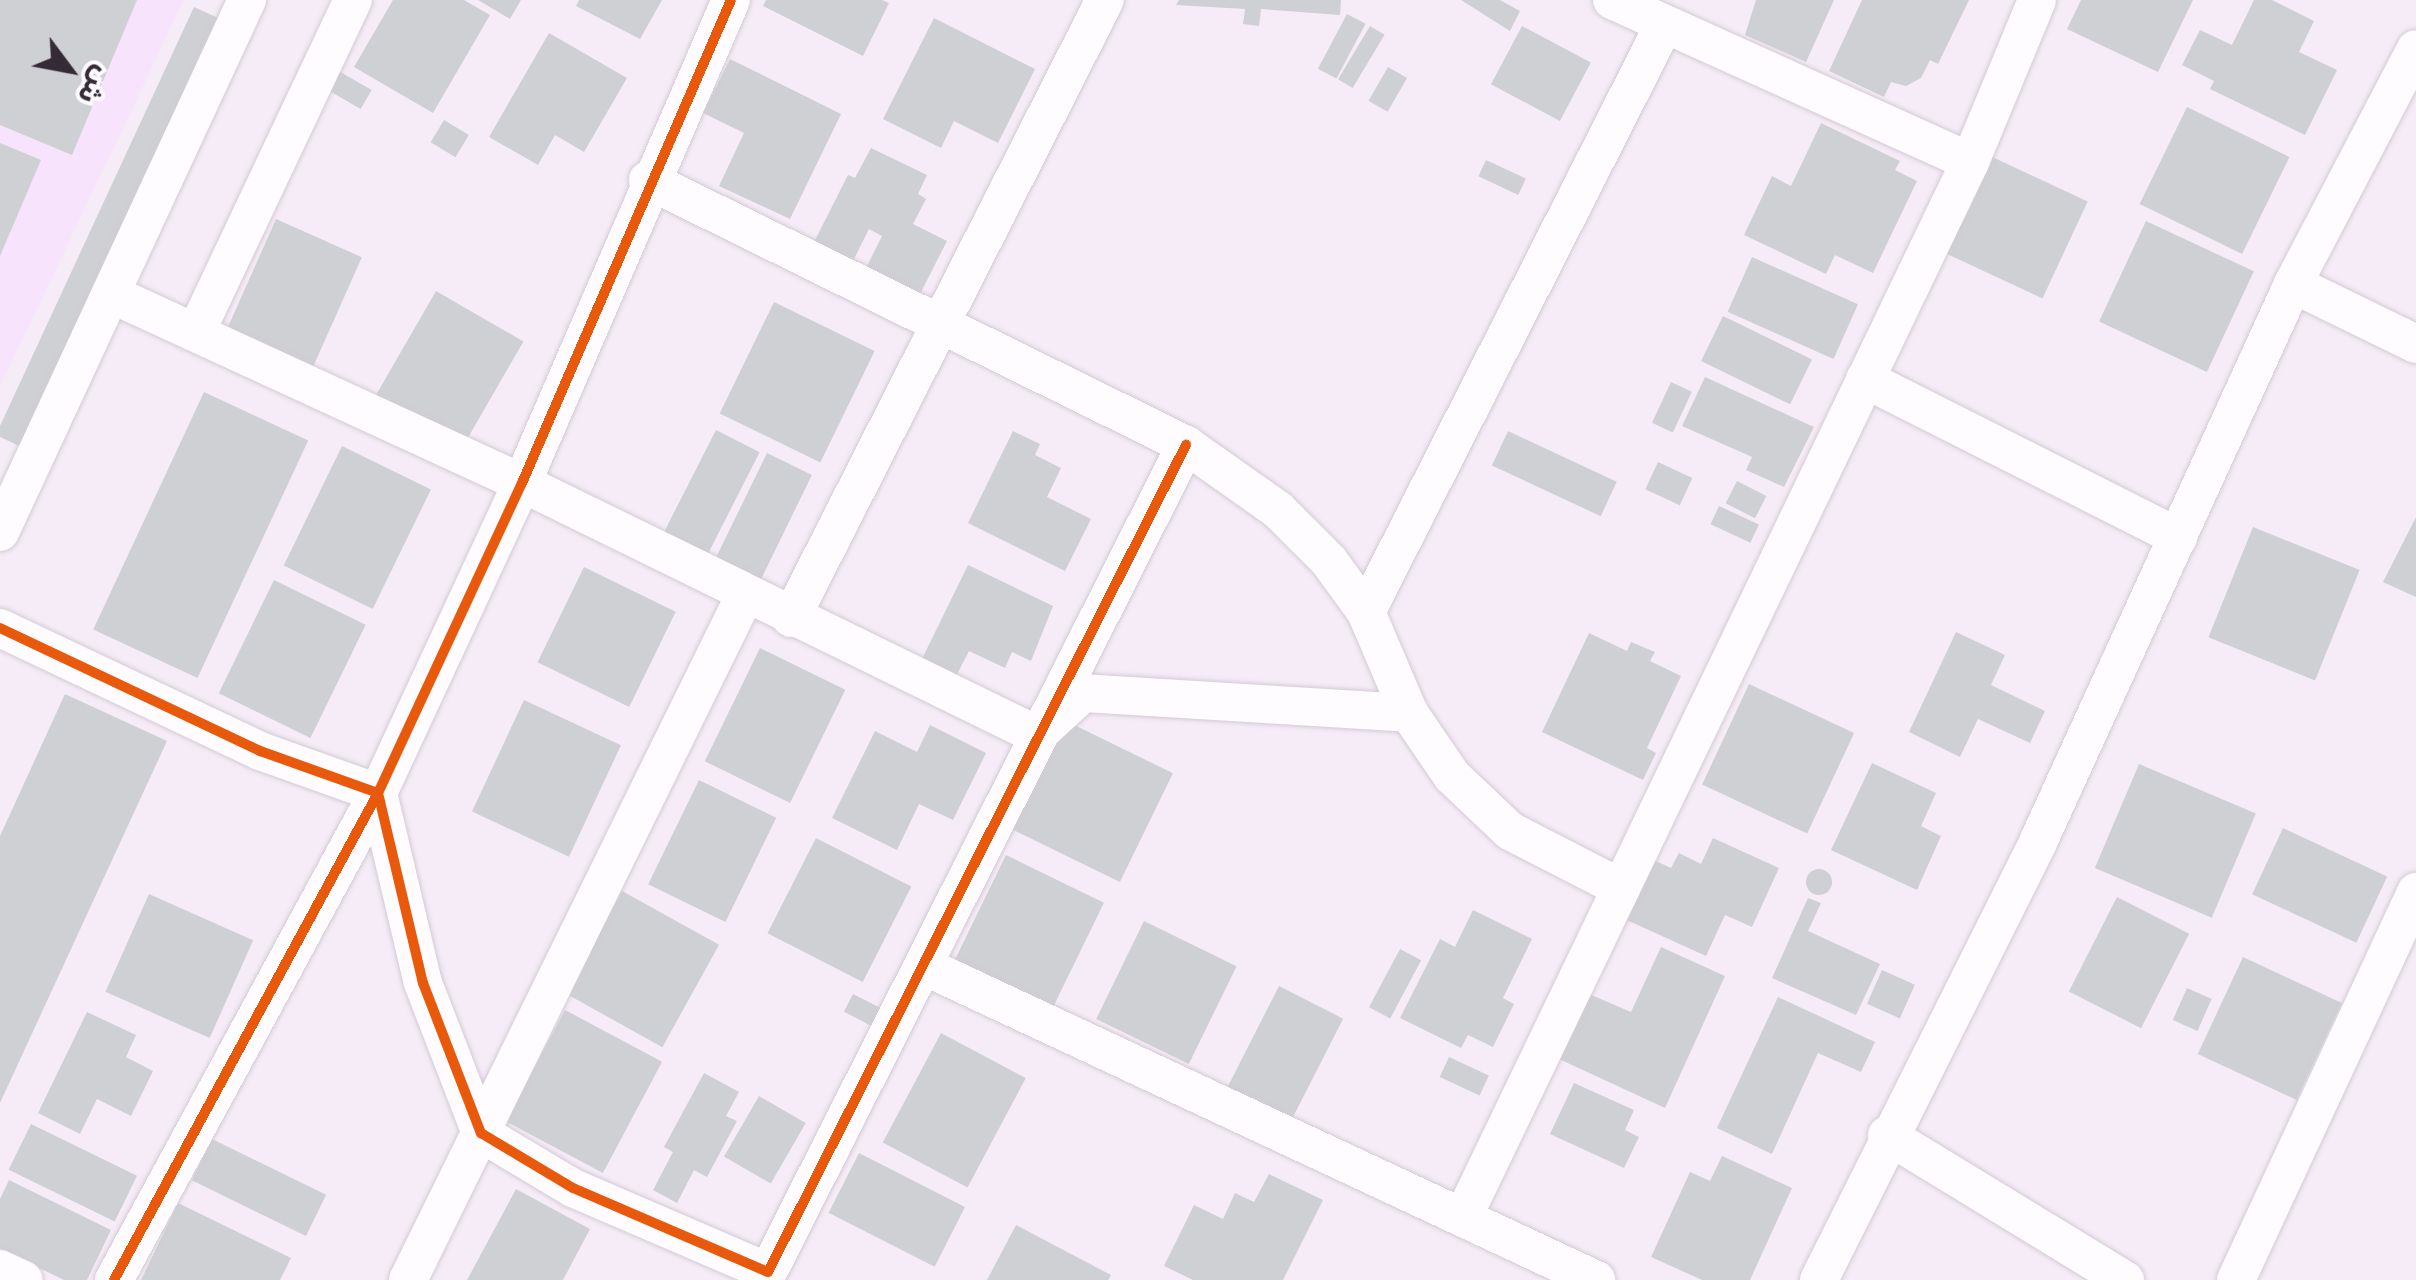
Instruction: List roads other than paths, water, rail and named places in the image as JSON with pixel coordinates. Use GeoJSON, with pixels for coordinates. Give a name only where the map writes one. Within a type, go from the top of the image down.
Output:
{"type":"FeatureCollection","features":[{"type":"Feature","properties":{"kind":"street"},"geometry":{"type":"LineString","coordinates":[[0,532],[246,0]]}},
{"type":"Feature","properties":{"kind":"street"},"geometry":{"type":"LineString","coordinates":[[196,332],[352,0]]}},
{"type":"Feature","properties":{"kind":"street"},"geometry":{"type":"LineString","coordinates":[[114,1280],[378,792],[522,483],[648,180],[731,0]]}},
{"type":"Feature","properties":{"kind":"street"},"geometry":{"type":"LineString","coordinates":[[790,618],[1105,0]]}},
{"type":"Feature","properties":{"kind":"street"},"geometry":{"type":"LineString","coordinates":[[1612,0],[1970,162]]}},
{"type":"Feature","properties":{"kind":"street"},"geometry":{"type":"LineString","coordinates":[[1463,1217],[1970,162],[2036,0]]}},
{"type":"Feature","properties":{"kind":"street"},"geometry":{"type":"LineString","coordinates":[[1366,612],[1664,25]]}},
{"type":"Feature","properties":{"kind":"street"},"geometry":{"type":"LineString","coordinates":[[1818,1280],[1887,1135],[2038,842],[2294,284],[2416,49]]}},
{"type":"Feature","properties":{"kind":"street"},"geometry":{"type":"LineString","coordinates":[[648,180],[1186,445],[1278,510],[1329,561],[1366,612],[1409,713],[1452,776],[1510,832],[1621,888]]}},
{"type":"Feature","properties":{"kind":"street"},"geometry":{"type":"LineString","coordinates":[[2294,284],[2416,344]]}},
{"type":"Feature","properties":{"kind":"street"},"geometry":{"type":"LineString","coordinates":[[111,294],[522,483],[745,596],[1037,736]]}},
{"type":"Feature","properties":{"kind":"street"},"geometry":{"type":"LineString","coordinates":[[1865,378],[2178,536]]}},
{"type":"Feature","properties":{"kind":"street"},"geometry":{"type":"LineString","coordinates":[[378,792],[422,983],[481,1134],[572,1188],[766,1276],[1186,445]]}},
{"type":"Feature","properties":{"kind":"street"},"geometry":{"type":"LineString","coordinates":[[408,1280],[745,596]]}},
{"type":"Feature","properties":{"kind":"street"},"geometry":{"type":"LineString","coordinates":[[0,628],[260,751],[378,792]]}},
{"type":"Feature","properties":{"kind":"street"},"geometry":{"type":"LineString","coordinates":[[1037,736],[1083,694],[1409,713]]}},
{"type":"Feature","properties":{"kind":"street"},"geometry":{"type":"LineString","coordinates":[[2236,1280],[2416,892]]}},
{"type":"Feature","properties":{"kind":"street"},"geometry":{"type":"LineString","coordinates":[[924,966],[1596,1280]]}},
{"type":"Feature","properties":{"kind":"street"},"geometry":{"type":"LineString","coordinates":[[1887,1135],[2125,1280]]}},
{"type":"Feature","properties":{"kind":"street"},"geometry":{"type":"LineString","coordinates":[[0,1269],[24,1280]]}}]}
